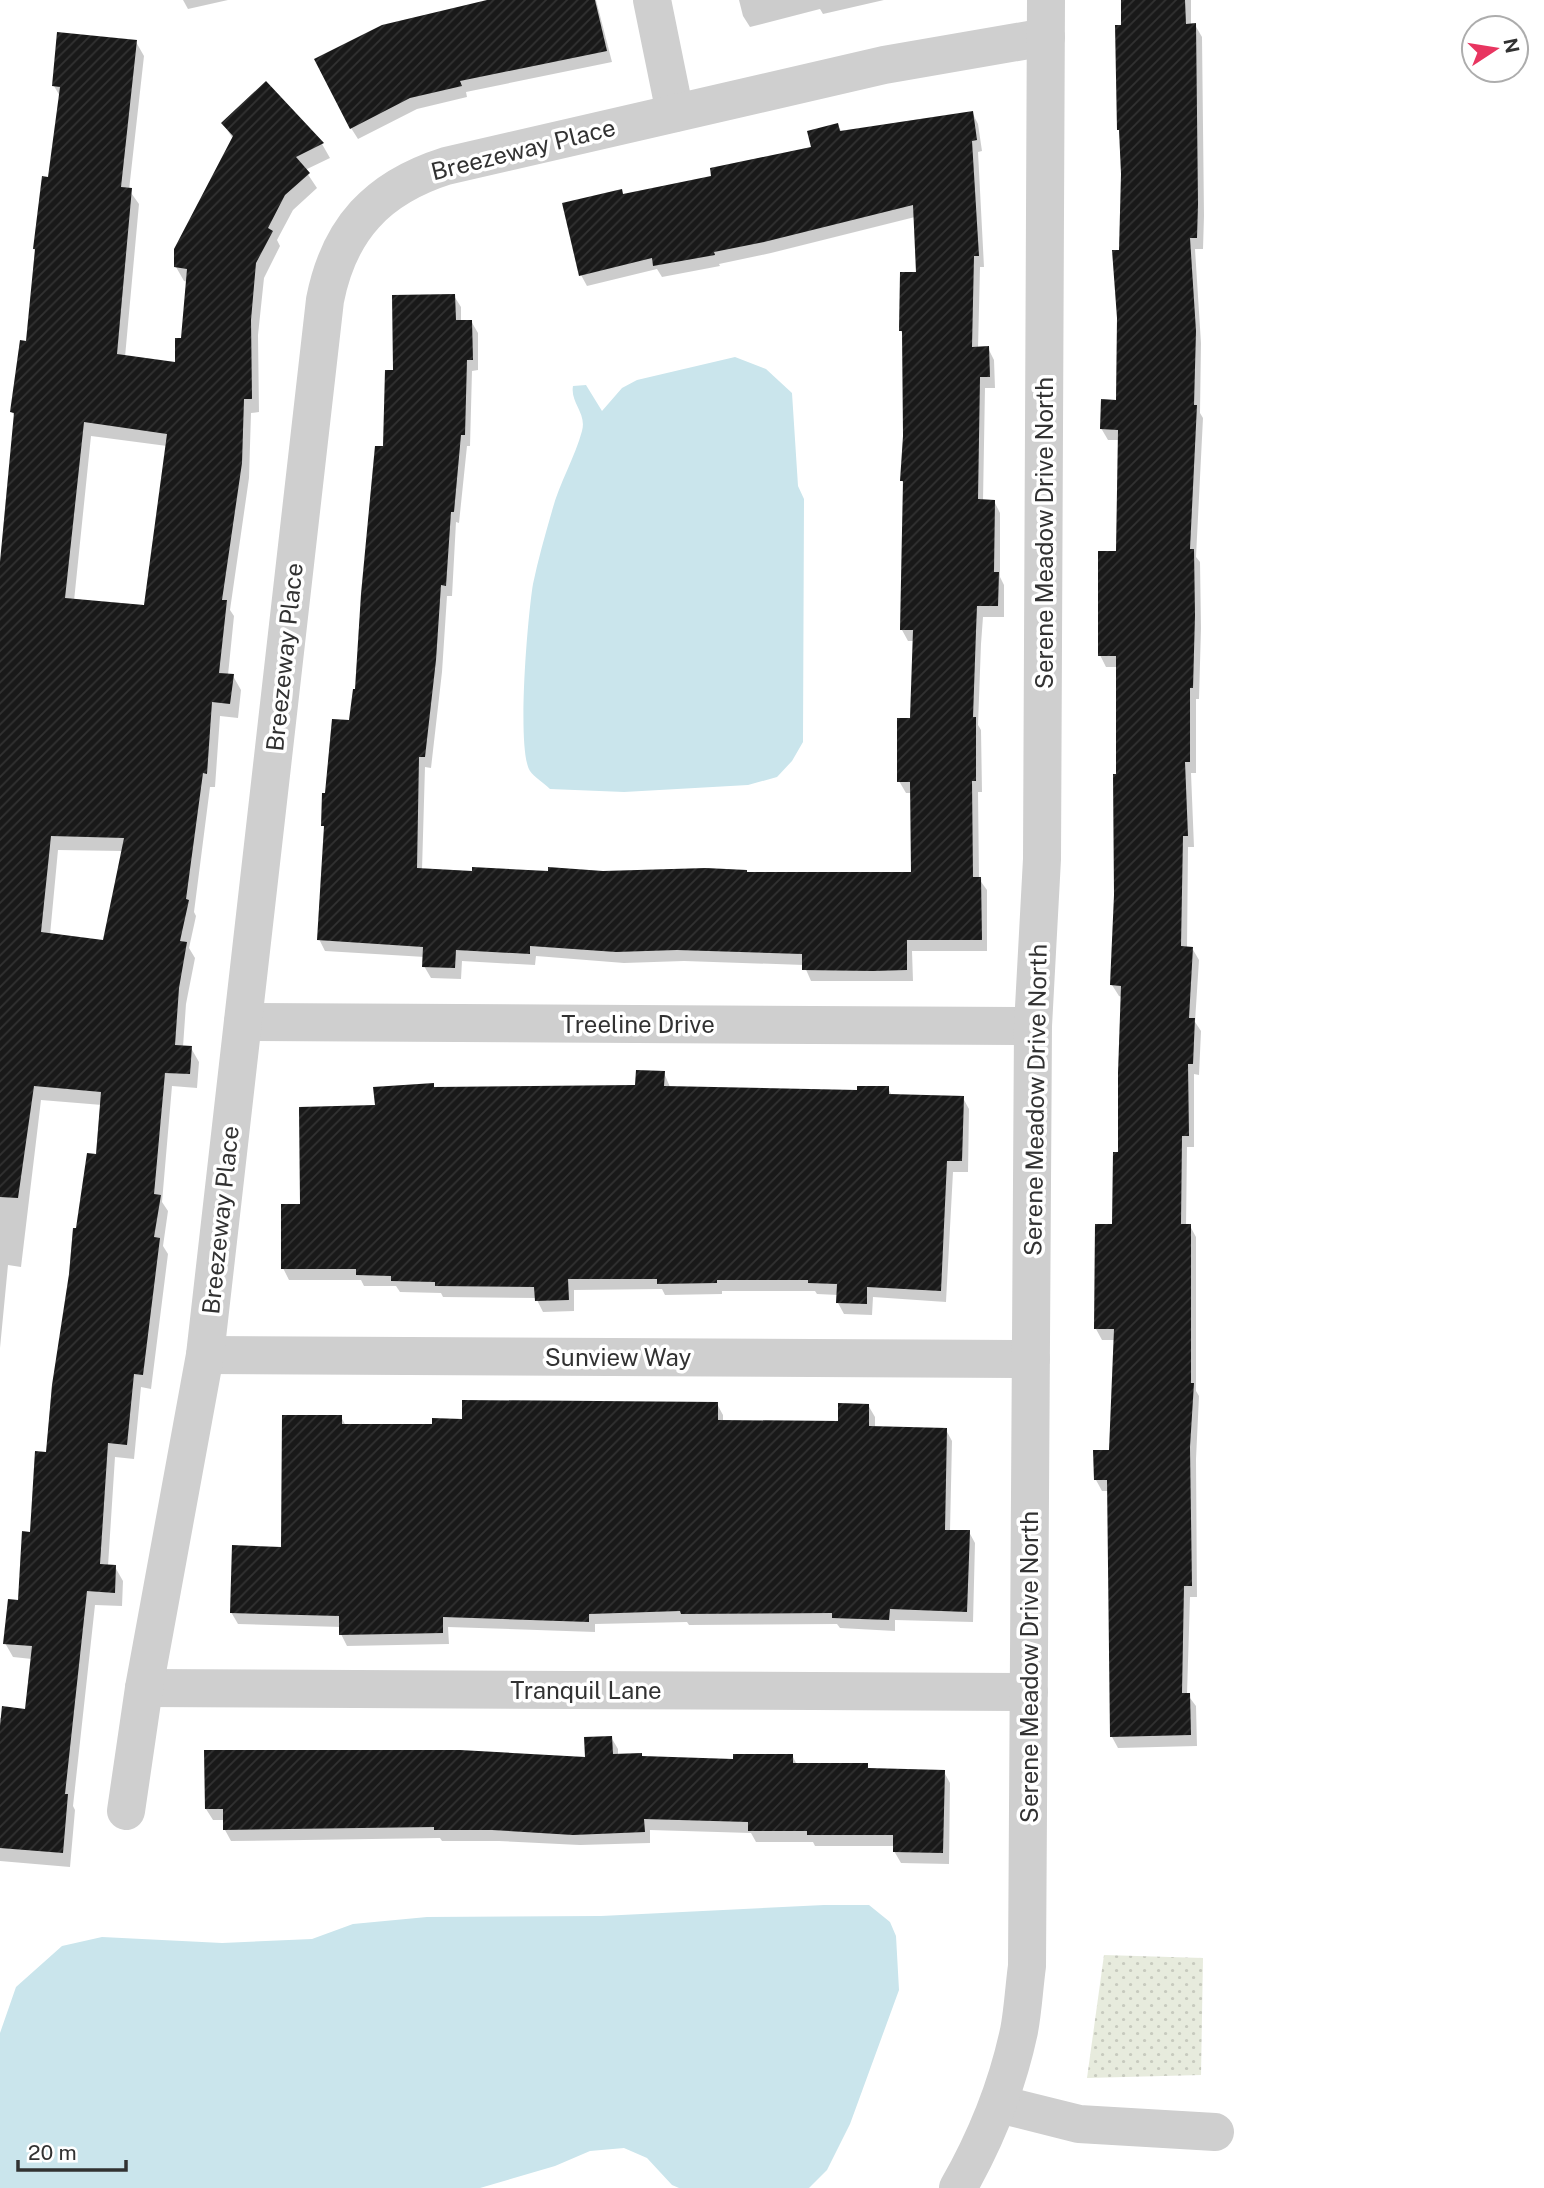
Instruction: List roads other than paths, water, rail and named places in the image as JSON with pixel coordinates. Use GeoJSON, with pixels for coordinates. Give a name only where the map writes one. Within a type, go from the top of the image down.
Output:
{"type":"FeatureCollection","features":[{"type":"Feature","properties":{"kind":"street"},"geometry":{"type":"LineString","coordinates":[[652,0],[675,113]]}},
{"type":"Feature","properties":{"kind":"street","name":"Serene Meadow Drive North"},"geometry":{"type":"LineString","coordinates":[[958,2188],[977,2154],[999,2104],[1019,2031],[1027,1966],[1033,1026],[1042,859],[1046,0]]}},
{"type":"Feature","properties":{"kind":"street","name":"Breezeway Place"},"geometry":{"type":"LineString","coordinates":[[126,1811],[144,1688],[205,1355],[324,300],[330,273],[345,241],[373,204],[395,187],[420,174],[446,166],[884,65],[1046,37]]}},
{"type":"Feature","properties":{"kind":"street","name":"Treeline Drive"},"geometry":{"type":"LineString","coordinates":[[243,1022],[1033,1026]]}},
{"type":"Feature","properties":{"kind":"street","name":"Sunview Way"},"geometry":{"type":"LineString","coordinates":[[205,1355],[1031,1359]]}},
{"type":"Feature","properties":{"kind":"street","name":"Tranquil Lane"},"geometry":{"type":"LineString","coordinates":[[144,1688],[1029,1692]]}},
{"type":"Feature","properties":{"kind":"street"},"geometry":{"type":"LineString","coordinates":[[999,2104],[1079,2124],[1215,2132]]}},
{"type":"Feature","properties":{"kind":"water"},"geometry":{"type":"Polygon","coordinates":[[[735,357],[766,369],[792,393],[798,486],[804,499],[803,742],[792,761],[777,777],[748,785],[624,792],[550,789],[530,771],[526,758],[524,680],[535,575],[555,501],[583,425],[573,386],[586,385],[602,411],[622,388],[637,380],[735,357]]]}},
{"type":"Feature","properties":{"kind":"water"},"geometry":{"type":"Polygon","coordinates":[[[869,1905],[890,1922],[896,1936],[899,1990],[850,2124],[827,2170],[809,2188],[679,2188],[672,2185],[647,2158],[624,2148],[590,2151],[555,2166],[480,2188],[0,2188],[0,2033],[16,1987],[62,1946],[102,1937],[222,1943],[312,1939],[353,1924],[427,1917],[601,1916],[869,1905]]]}}]}
